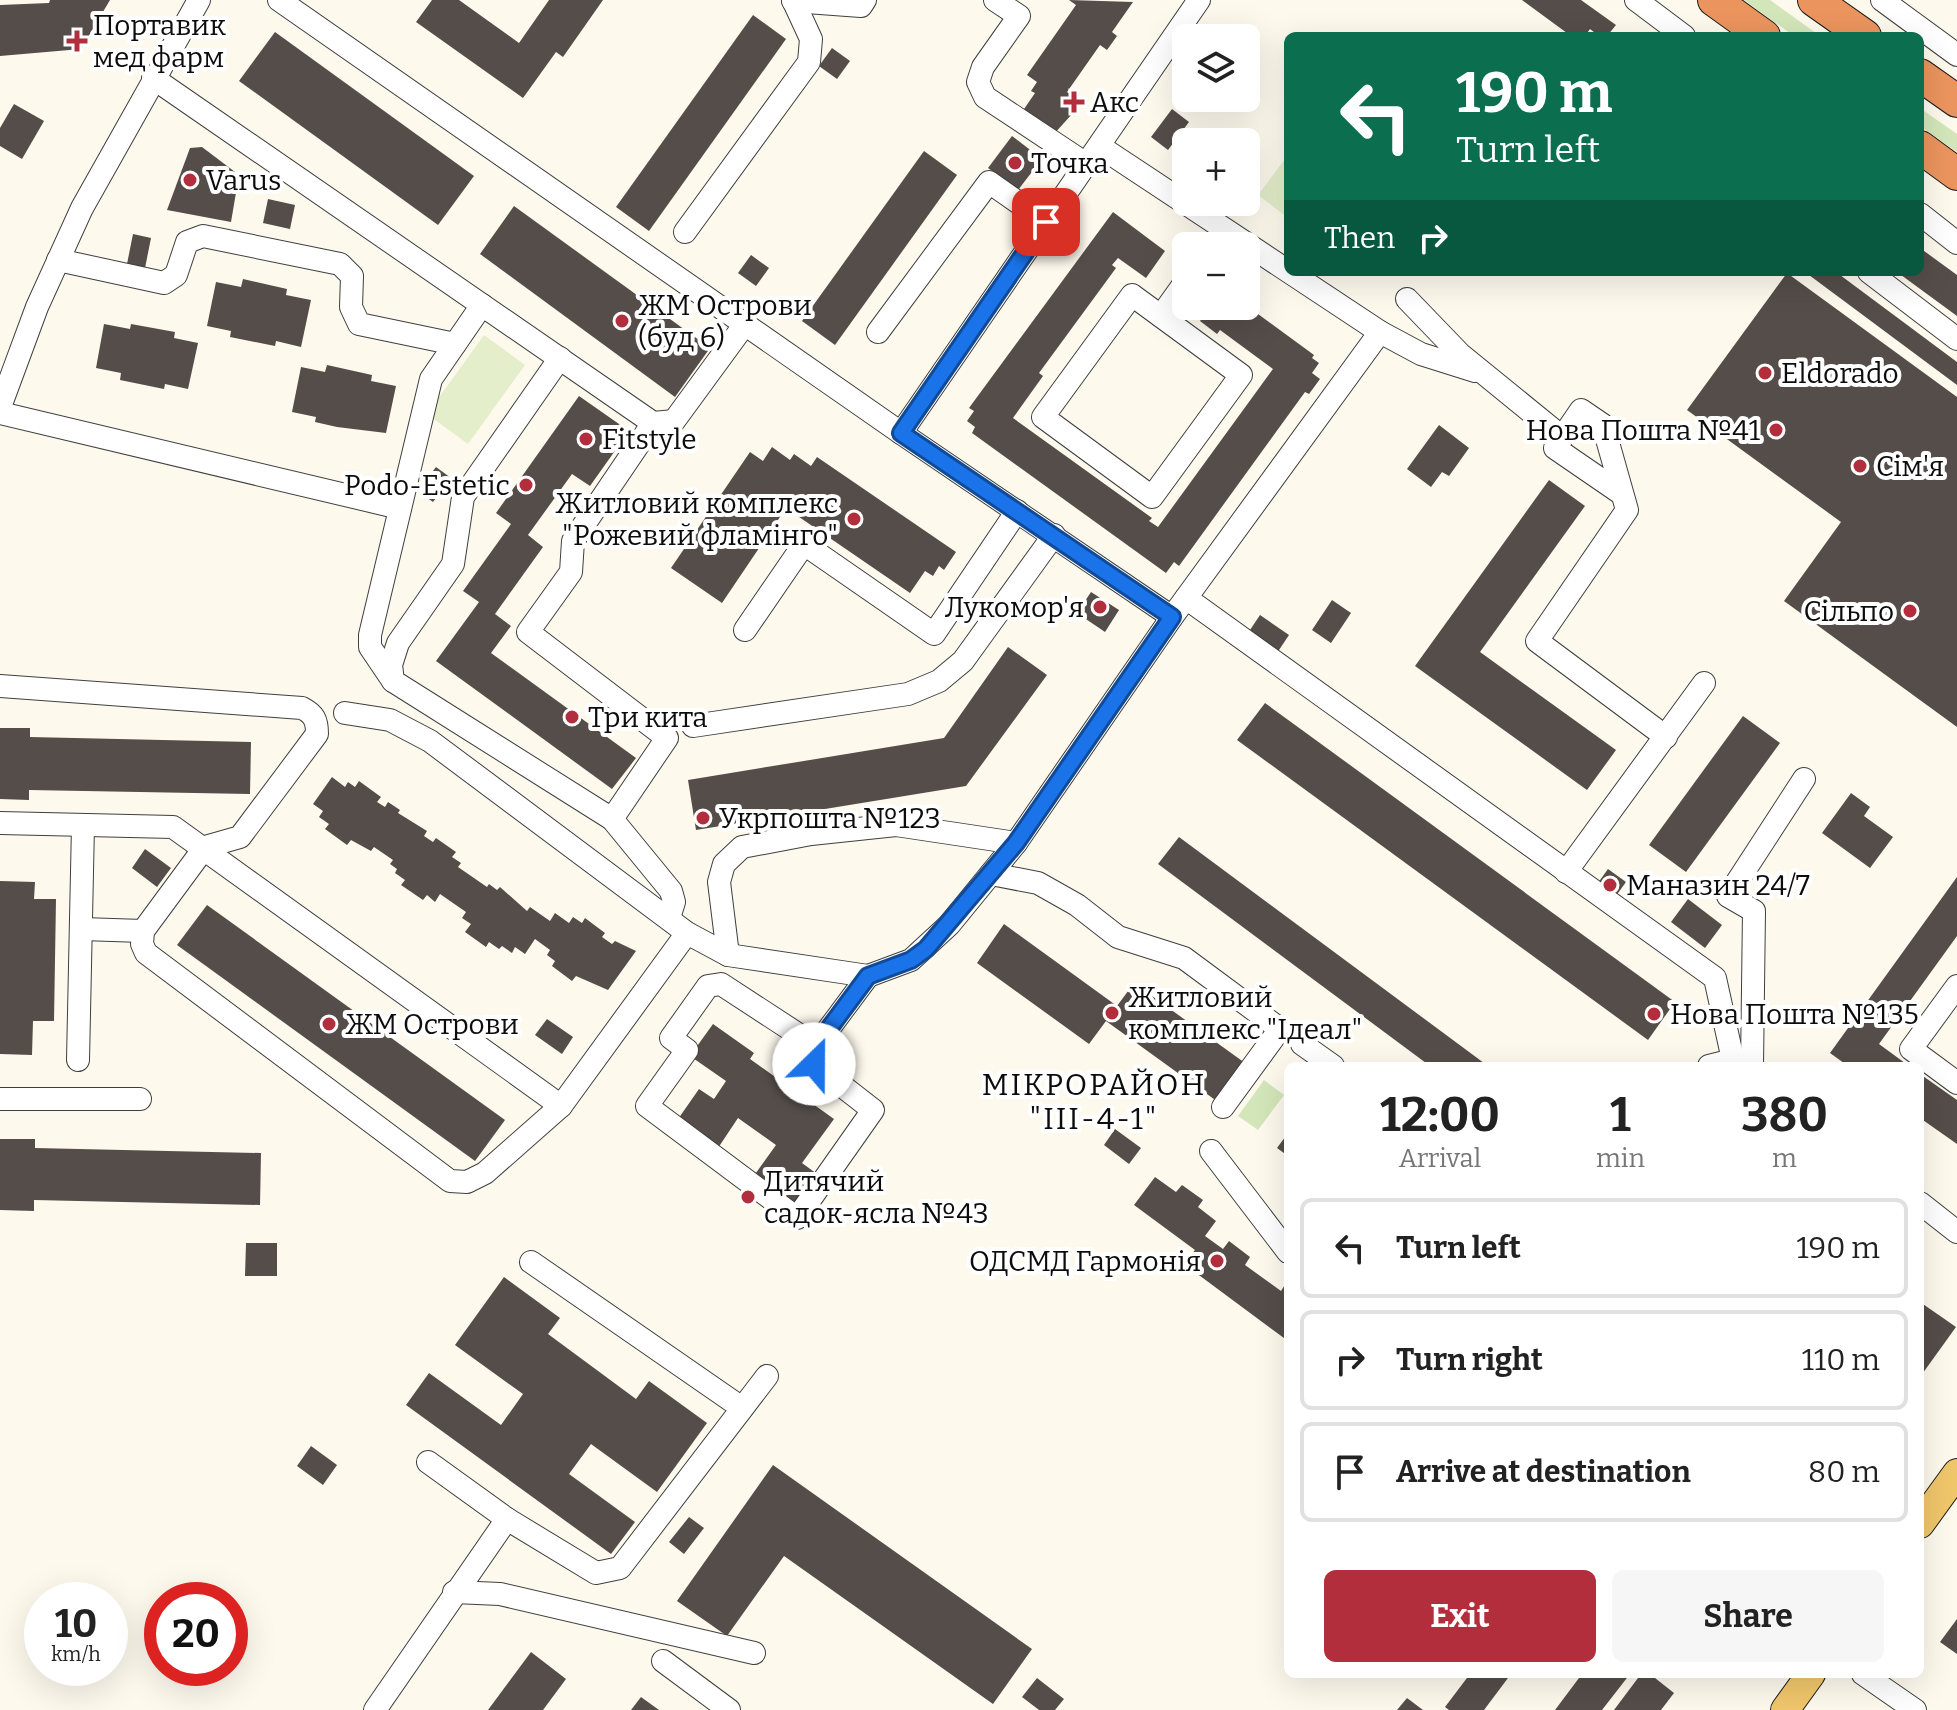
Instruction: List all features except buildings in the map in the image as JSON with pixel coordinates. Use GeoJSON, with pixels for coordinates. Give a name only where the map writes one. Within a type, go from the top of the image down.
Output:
{"type":"FeatureCollection","features":[{"type":"Feature","properties":{"kind":"highway"},"geometry":{"type":"LineString","coordinates":[[1714,0],[1758,32]]}},
{"type":"Feature","properties":{"kind":"highway"},"geometry":{"type":"LineString","coordinates":[[1814,0],[1859,32]]}},
{"type":"Feature","properties":{"kind":"highway"},"geometry":{"type":"LineString","coordinates":[[1924,78],[1957,101]]}},
{"type":"Feature","properties":{"kind":"highway"},"geometry":{"type":"LineString","coordinates":[[1924,150],[1957,174]]}},
{"type":"Feature","properties":{"kind":"main road"},"geometry":{"type":"LineString","coordinates":[[1924,1518],[1957,1473]]}},
{"type":"Feature","properties":{"kind":"main road"},"geometry":{"type":"LineString","coordinates":[[1785,1710],[1808,1678]]}},
{"type":"Feature","properties":{"kind":"street"},"geometry":{"type":"LineString","coordinates":[[199,0],[82,208],[58,260],[0,410],[400,508]]}},
{"type":"Feature","properties":{"kind":"street"},"geometry":{"type":"LineString","coordinates":[[279,0],[901,433],[1172,617]]}},
{"type":"Feature","properties":{"kind":"street"},"geometry":{"type":"LineString","coordinates":[[685,232],[809,62],[811,39],[793,0],[861,6],[865,0]]}},
{"type":"Feature","properties":{"kind":"street"},"geometry":{"type":"LineString","coordinates":[[995,0],[1019,16],[983,67],[978,82],[985,97],[1092,155],[1208,232]]}},
{"type":"Feature","properties":{"kind":"street"},"geometry":{"type":"LineString","coordinates":[[901,433],[1199,0]]}},
{"type":"Feature","properties":{"kind":"street"},"geometry":{"type":"LineString","coordinates":[[1636,0],[1679,32]]}},
{"type":"Feature","properties":{"kind":"street"},"geometry":{"type":"LineString","coordinates":[[1882,0],[1957,55]]}},
{"type":"Feature","properties":{"kind":"street"},"geometry":{"type":"LineString","coordinates":[[153,78],[653,423],[674,421],[745,324]]}},
{"type":"Feature","properties":{"kind":"street"},"geometry":{"type":"LineString","coordinates":[[878,332],[989,182],[1046,222]]}},
{"type":"Feature","properties":{"kind":"street"},"geometry":{"type":"LineString","coordinates":[[1924,217],[1957,243]]}},
{"type":"Feature","properties":{"kind":"street"},"geometry":{"type":"LineString","coordinates":[[58,260],[164,283],[176,275],[184,247],[197,236],[340,264],[352,276],[351,307],[359,324],[455,344]]}},
{"type":"Feature","properties":{"kind":"street"},"geometry":{"type":"LineString","coordinates":[[1260,263],[1421,354],[1486,374]]}},
{"type":"Feature","properties":{"kind":"street"},"geometry":{"type":"LineString","coordinates":[[1874,276],[1957,339]]}},
{"type":"Feature","properties":{"kind":"street"},"geometry":{"type":"LineString","coordinates":[[1132,295],[1161,316],[1241,375],[1152,497],[1043,417],[1132,295]]}},
{"type":"Feature","properties":{"kind":"street"},"geometry":{"type":"LineString","coordinates":[[1407,299],[1429,325],[1562,437]]}},
{"type":"Feature","properties":{"kind":"street"},"geometry":{"type":"LineString","coordinates":[[1161,316],[1172,301]]}},
{"type":"Feature","properties":{"kind":"street"},"geometry":{"type":"LineString","coordinates":[[482,305],[431,379],[370,635],[370,647],[393,681],[612,819],[671,891],[674,902],[669,918]]}},
{"type":"Feature","properties":{"kind":"street"},"geometry":{"type":"LineString","coordinates":[[345,713],[390,720],[430,741],[687,933],[728,955],[868,976],[911,960],[926,949],[1016,843],[1172,617],[1380,332]]}},
{"type":"Feature","properties":{"kind":"street"},"geometry":{"type":"LineString","coordinates":[[393,681],[391,665],[398,643],[453,564],[463,497],[560,358]]}},
{"type":"Feature","properties":{"kind":"street"},"geometry":{"type":"LineString","coordinates":[[1622,494],[1555,448],[1581,410],[1603,425],[1627,510],[1537,641],[1666,737]]}},
{"type":"Feature","properties":{"kind":"street"},"geometry":{"type":"LineString","coordinates":[[612,819],[667,738],[528,632],[571,572],[573,541],[653,423]]}},
{"type":"Feature","properties":{"kind":"street"},"geometry":{"type":"LineString","coordinates":[[745,630],[804,544],[934,634],[1017,511]]}},
{"type":"Feature","properties":{"kind":"street"},"geometry":{"type":"LineString","coordinates":[[693,726],[908,694],[939,681],[963,661],[1054,535]]}},
{"type":"Feature","properties":{"kind":"street"},"geometry":{"type":"LineString","coordinates":[[1186,598],[1715,978],[1741,1062]]}},
{"type":"Feature","properties":{"kind":"street"},"geometry":{"type":"LineString","coordinates":[[1566,872],[1704,683]]}},
{"type":"Feature","properties":{"kind":"street"},"geometry":{"type":"LineString","coordinates":[[0,686],[302,708],[311,712],[317,722],[317,734],[240,837],[205,847],[143,931],[142,944],[146,953],[450,1181],[467,1182],[485,1173],[561,1106],[687,933]]}},
{"type":"Feature","properties":{"kind":"street"},"geometry":{"type":"LineString","coordinates":[[1742,1062],[1754,911],[1728,896],[1804,779]]}},
{"type":"Feature","properties":{"kind":"street"},"geometry":{"type":"LineString","coordinates":[[0,823],[173,827],[205,847],[561,1106]]}},
{"type":"Feature","properties":{"kind":"street"},"geometry":{"type":"LineString","coordinates":[[78,1060],[83,825]]}},
{"type":"Feature","properties":{"kind":"street"},"geometry":{"type":"LineString","coordinates":[[728,955],[719,882],[724,864],[742,847],[811,834],[896,825],[1016,843]]}},
{"type":"Feature","properties":{"kind":"street"},"geometry":{"type":"LineString","coordinates":[[991,874],[1038,883],[1077,905],[1118,937],[1184,958],[1280,1029],[1223,1107]]}},
{"type":"Feature","properties":{"kind":"street"},"geometry":{"type":"LineString","coordinates":[[82,929],[143,931]]}},
{"type":"Feature","properties":{"kind":"street"},"geometry":{"type":"LineString","coordinates":[[816,1046],[721,984],[708,986],[671,1038],[687,1050],[647,1106],[797,1218],[873,1110],[814,1064],[816,1046],[868,976]]}},
{"type":"Feature","properties":{"kind":"street"},"geometry":{"type":"LineString","coordinates":[[1957,986],[1911,1049],[1957,1083]]}},
{"type":"Feature","properties":{"kind":"street"},"geometry":{"type":"LineString","coordinates":[[1302,1044],[1327,1062]]}},
{"type":"Feature","properties":{"kind":"street"},"geometry":{"type":"LineString","coordinates":[[0,1099],[140,1099]]}},
{"type":"Feature","properties":{"kind":"street"},"geometry":{"type":"LineString","coordinates":[[1211,1151],[1284,1247]]}},
{"type":"Feature","properties":{"kind":"street"},"geometry":{"type":"LineString","coordinates":[[1924,1208],[1957,1232]]}},
{"type":"Feature","properties":{"kind":"street"},"geometry":{"type":"LineString","coordinates":[[531,1262],[742,1408]]}},
{"type":"Feature","properties":{"kind":"street"},"geometry":{"type":"LineString","coordinates":[[428,1462],[507,1519],[596,1573],[620,1568],[767,1376]]}},
{"type":"Feature","properties":{"kind":"street"},"geometry":{"type":"LineString","coordinates":[[375,1710],[507,1519]]}},
{"type":"Feature","properties":{"kind":"street"},"geometry":{"type":"LineString","coordinates":[[454,1592],[500,1594],[754,1653]]}},
{"type":"Feature","properties":{"kind":"street"},"geometry":{"type":"LineString","coordinates":[[663,1661],[729,1710]]}},
{"type":"Feature","properties":{"kind":"street"},"geometry":{"type":"LineString","coordinates":[[1869,1678],[1915,1710]]}},
{"type":"Feature","properties":{"kind":"green space"},"geometry":{"type":"Polygon","coordinates":[[[1744,0],[1770,0],[1814,32],[1788,32],[1744,0]]]}},
{"type":"Feature","properties":{"kind":"green space"},"geometry":{"type":"Polygon","coordinates":[[[1924,111],[1957,134],[1957,152],[1924,129],[1924,111]]]}},
{"type":"Feature","properties":{"kind":"green space"},"geometry":{"type":"Polygon","coordinates":[[[1284,160],[1284,215],[1260,197],[1260,192],[1284,160]]]}},
{"type":"Feature","properties":{"kind":"green space"},"geometry":{"type":"Polygon","coordinates":[[[484,335],[525,365],[468,444],[427,414],[484,335]]]}},
{"type":"Feature","properties":{"kind":"green space"},"geometry":{"type":"Polygon","coordinates":[[[1264,1080],[1284,1095],[1258,1130],[1238,1116],[1264,1080]]]}},
{"type":"Feature","properties":{"kind":"place","name":"Портавик мед фарм"},"geometry":{"type":"Point","coordinates":[77,41]}},
{"type":"Feature","properties":{"kind":"place","name":"Акс"},"geometry":{"type":"Point","coordinates":[1074,102]}},
{"type":"Feature","properties":{"kind":"place","name":"Точка"},"geometry":{"type":"Point","coordinates":[1015,163]}},
{"type":"Feature","properties":{"kind":"place","name":"Varus"},"geometry":{"type":"Point","coordinates":[190,180]}},
{"type":"Feature","properties":{"kind":"place","name":"ЖМ Острови (буд 6)"},"geometry":{"type":"Point","coordinates":[622,321]}},
{"type":"Feature","properties":{"kind":"place","name":"Eldorado"},"geometry":{"type":"Point","coordinates":[1765,373]}},
{"type":"Feature","properties":{"kind":"place","name":"Нова Пошта №41"},"geometry":{"type":"Point","coordinates":[1776,430]}},
{"type":"Feature","properties":{"kind":"place","name":"Fitstyle"},"geometry":{"type":"Point","coordinates":[586,439]}},
{"type":"Feature","properties":{"kind":"place","name":"Сім'я"},"geometry":{"type":"Point","coordinates":[1860,466]}},
{"type":"Feature","properties":{"kind":"place","name":"Podo-Estetic"},"geometry":{"type":"Point","coordinates":[526,485]}},
{"type":"Feature","properties":{"kind":"place","name":"Житловий комплекс \"Рожевий фламінго\""},"geometry":{"type":"Point","coordinates":[854,519]}},
{"type":"Feature","properties":{"kind":"place","name":"Лукомор'я"},"geometry":{"type":"Point","coordinates":[1100,607]}},
{"type":"Feature","properties":{"kind":"place","name":"Сільпо"},"geometry":{"type":"Point","coordinates":[1910,611]}},
{"type":"Feature","properties":{"kind":"place","name":"Три кита"},"geometry":{"type":"Point","coordinates":[572,717]}},
{"type":"Feature","properties":{"kind":"place","name":"Укрпошта №123"},"geometry":{"type":"Point","coordinates":[703,818]}},
{"type":"Feature","properties":{"kind":"place","name":"Маназин 24/7"},"geometry":{"type":"Point","coordinates":[1610,885]}},
{"type":"Feature","properties":{"kind":"place","name":"Житловий комплекс \"Ідеал\""},"geometry":{"type":"Point","coordinates":[1112,1013]}},
{"type":"Feature","properties":{"kind":"place","name":"Нова Пошта №135"},"geometry":{"type":"Point","coordinates":[1654,1014]}},
{"type":"Feature","properties":{"kind":"place","name":"ЖМ Острови"},"geometry":{"type":"Point","coordinates":[329,1024]}},
{"type":"Feature","properties":{"kind":"place","name":"Дитячий садок-ясла №43"},"geometry":{"type":"Point","coordinates":[748,1197]}},
{"type":"Feature","properties":{"kind":"place","name":"ОДСМД Гармонія"},"geometry":{"type":"Point","coordinates":[1217,1261]}},
{"type":"Feature","properties":{"kind":"district","name":"МІКРОРАЙОН \"ІІІ-4-1\""},"geometry":{"type":"Point","coordinates":[1094,1102]}},
{"type":"Feature","properties":{"kind":"route"},"geometry":{"type":"LineString","coordinates":[[814,1064],[816,1046],[868,976],[911,960],[926,949],[1016,843],[1172,617],[901,433],[1046,222]]}}]}
